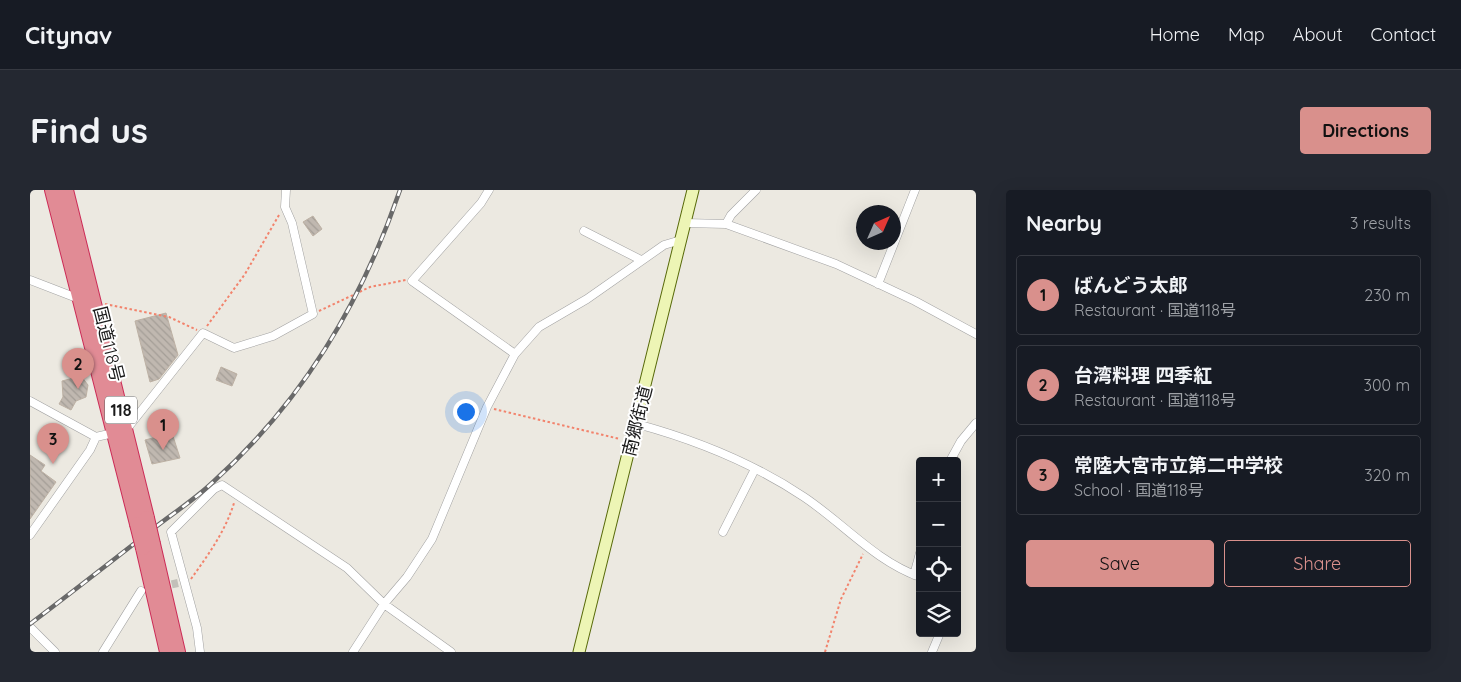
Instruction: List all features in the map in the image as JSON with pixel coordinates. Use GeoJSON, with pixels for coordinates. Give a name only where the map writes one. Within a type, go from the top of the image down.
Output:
{"type":"FeatureCollection","features":[{"type":"Feature","properties":{"kind":"highway","name":"国道118号"},"geometry":{"type":"LineString","coordinates":[[52,190],[112,434],[142,521]]}},
{"type":"Feature","properties":{"kind":"highway","name":"国道118号"},"geometry":{"type":"LineString","coordinates":[[66,190],[126,430],[148,546],[178,652]]}},
{"type":"Feature","properties":{"kind":"highway","name":"国道118号"},"geometry":{"type":"LineString","coordinates":[[148,546],[167,652]]}},
{"type":"Feature","properties":{"kind":"street"},"geometry":{"type":"LineString","coordinates":[[30,401],[96,437],[126,430],[203,333],[234,348],[273,336],[313,314],[292,224],[285,207],[286,190]]}},
{"type":"Feature","properties":{"kind":"street"},"geometry":{"type":"LineString","coordinates":[[489,190],[481,203],[412,281],[515,354]]}},
{"type":"Feature","properties":{"kind":"street","name":"南郷街道"},"geometry":{"type":"LineString","coordinates":[[579,652],[633,442],[694,190]]}},
{"type":"Feature","properties":{"kind":"street"},"geometry":{"type":"LineString","coordinates":[[726,224],[731,215],[756,190]]}},
{"type":"Feature","properties":{"kind":"street"},"geometry":{"type":"LineString","coordinates":[[878,284],[914,190]]}},
{"type":"Feature","properties":{"kind":"street"},"geometry":{"type":"LineString","coordinates":[[685,223],[726,224],[836,264],[976,334]]}},
{"type":"Feature","properties":{"kind":"street"},"geometry":{"type":"LineString","coordinates":[[584,230],[640,260]]}},
{"type":"Feature","properties":{"kind":"street"},"geometry":{"type":"LineString","coordinates":[[353,652],[384,604],[407,577],[432,539],[487,407],[515,354],[538,327],[587,300],[640,260],[664,245],[681,240]]}},
{"type":"Feature","properties":{"kind":"street"},"geometry":{"type":"LineString","coordinates":[[30,280],[78,299],[94,302]]}},
{"type":"Feature","properties":{"kind":"street"},"geometry":{"type":"LineString","coordinates":[[952,457],[960,442],[976,423]]}},
{"type":"Feature","properties":{"kind":"street"},"geometry":{"type":"LineString","coordinates":[[637,424],[680,436],[736,459],[803,496],[837,521],[866,547],[916,575]]}},
{"type":"Feature","properties":{"kind":"street"},"geometry":{"type":"LineString","coordinates":[[30,535],[90,450],[96,437]]}},
{"type":"Feature","properties":{"kind":"street"},"geometry":{"type":"LineString","coordinates":[[723,532],[755,470]]}},
{"type":"Feature","properties":{"kind":"street"},"geometry":{"type":"LineString","coordinates":[[200,652],[197,628],[182,585],[171,532],[214,489],[222,485],[347,568],[384,604],[451,652]]}},
{"type":"Feature","properties":{"kind":"street"},"geometry":{"type":"LineString","coordinates":[[102,652],[141,591]]}},
{"type":"Feature","properties":{"kind":"street"},"geometry":{"type":"LineString","coordinates":[[30,627],[55,652]]}},
{"type":"Feature","properties":{"kind":"street"},"geometry":{"type":"LineString","coordinates":[[932,652],[938,637]]}},
{"type":"Feature","properties":{"kind":"path"},"geometry":{"type":"LineString","coordinates":[[94,302],[169,317],[203,333],[245,274],[285,207]]}},
{"type":"Feature","properties":{"kind":"path"},"geometry":{"type":"LineString","coordinates":[[313,314],[370,287],[398,280],[412,281]]}},
{"type":"Feature","properties":{"kind":"path"},"geometry":{"type":"LineString","coordinates":[[487,407],[633,442]]}},
{"type":"Feature","properties":{"kind":"path"},"geometry":{"type":"LineString","coordinates":[[182,585],[213,548],[229,520],[238,494]]}},
{"type":"Feature","properties":{"kind":"path"},"geometry":{"type":"LineString","coordinates":[[825,652],[841,598],[866,547]]}},
{"type":"Feature","properties":{"kind":"building"},"geometry":{"type":"Polygon","coordinates":[[[313,216],[322,229],[313,236],[303,222],[313,216]]]}},
{"type":"Feature","properties":{"kind":"building"},"geometry":{"type":"Polygon","coordinates":[[[166,313],[178,355],[159,379],[150,382],[135,321],[166,313]]]}},
{"type":"Feature","properties":{"kind":"building"},"geometry":{"type":"Polygon","coordinates":[[[221,367],[237,374],[232,386],[216,380],[221,367]]]}},
{"type":"Feature","properties":{"kind":"building"},"geometry":{"type":"Polygon","coordinates":[[[81,376],[88,385],[86,397],[76,401],[71,410],[59,404],[63,397],[62,381],[81,376]]]}},
{"type":"Feature","properties":{"kind":"building"},"geometry":{"type":"Polygon","coordinates":[[[172,433],[180,458],[152,464],[145,440],[172,433]]]}},
{"type":"Feature","properties":{"kind":"building"},"geometry":{"type":"Polygon","coordinates":[[[30,455],[45,465],[41,471],[56,482],[30,519],[30,455]]]}},
{"type":"Feature","properties":{"kind":"tunnel"},"geometry":{"type":"LineString","coordinates":[[160,587],[178,583]]}},
{"type":"Feature","properties":{"kind":"railway"},"geometry":{"type":"LineString","coordinates":[[30,624],[205,489],[244,452],[274,419],[301,385],[347,311],[367,272],[400,190]]}},
{"type":"Feature","properties":{"kind":"place","name":"台湾料理 四季紅"},"geometry":{"type":"Point","coordinates":[78,389]}},
{"type":"Feature","properties":{"kind":"place","name":"ばんどう太郎"},"geometry":{"type":"Point","coordinates":[163,450]}},
{"type":"Feature","properties":{"kind":"place","name":"常陸大宮市立第二中学校"},"geometry":{"type":"Point","coordinates":[53,464]}}]}
